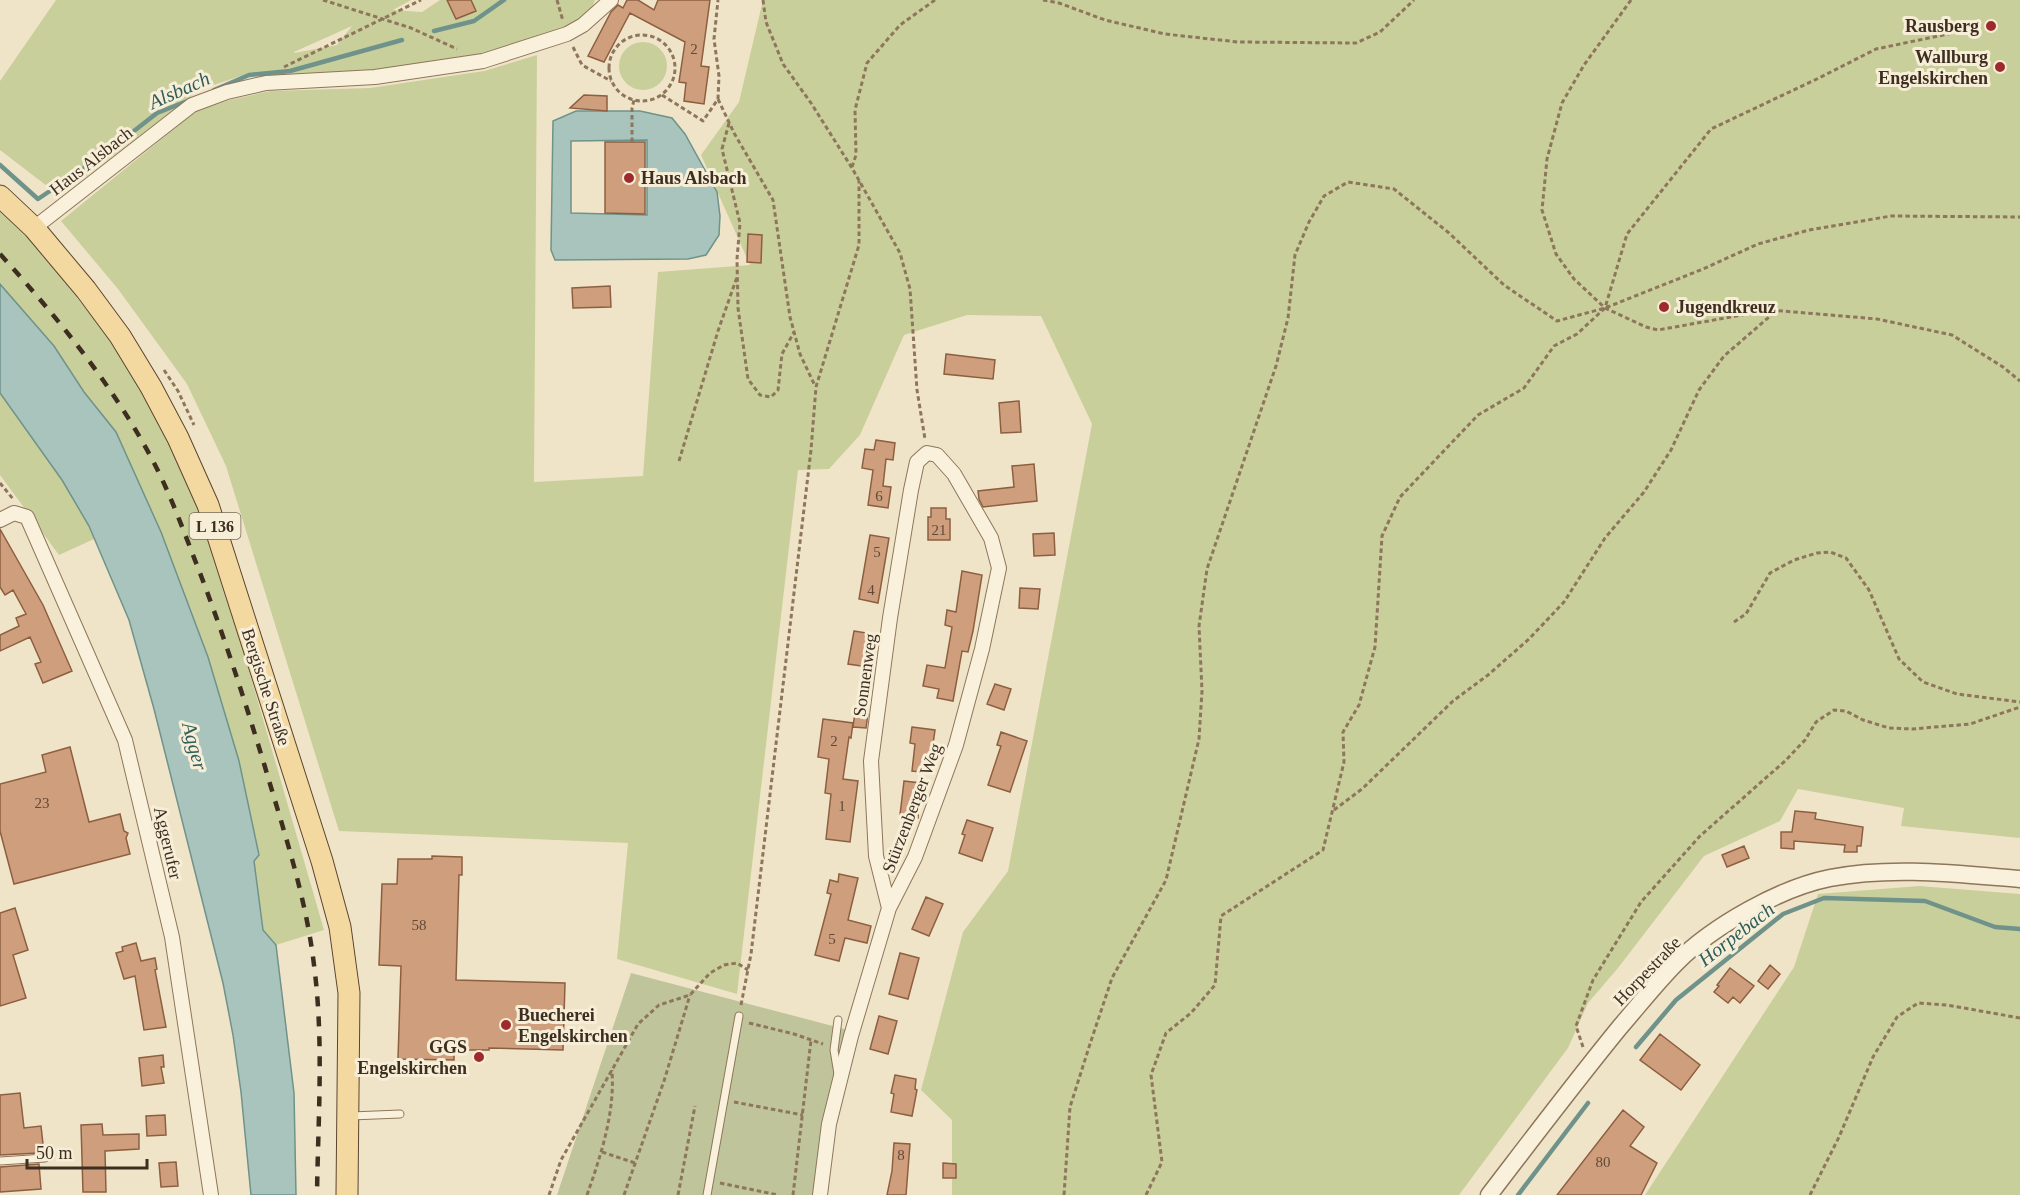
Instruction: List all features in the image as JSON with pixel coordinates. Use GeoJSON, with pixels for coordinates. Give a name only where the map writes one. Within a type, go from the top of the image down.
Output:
{"type":"FeatureCollection","features":[{"type":"Feature","properties":{"kind":"main road","name":"L 136"},"geometry":{"type":"LineString","coordinates":[[0,196],[34,228]]}},
{"type":"Feature","properties":{"kind":"main road","name":"Bergische Straße"},"geometry":{"type":"LineString","coordinates":[[34,228],[86,290],[120,336],[178,438],[208,505],[318,849],[340,927],[349,993],[347,1195]]}},
{"type":"Feature","properties":{"kind":"street","name":"Haus Alsbach"},"geometry":{"type":"LineString","coordinates":[[34,228],[192,105],[227,92],[266,83],[375,77],[483,61],[567,34],[583,25],[611,0]]}},
{"type":"Feature","properties":{"kind":"street","name":"Sonnenweg"},"geometry":{"type":"LineString","coordinates":[[889,908],[876,856],[871,761],[890,618],[911,490],[917,462],[927,453]]}},
{"type":"Feature","properties":{"kind":"street","name":"Stürzenberger Weg"},"geometry":{"type":"LineString","coordinates":[[820,1195],[829,1124],[839,1080],[889,908],[915,857],[956,745],[982,649],[999,568],[991,538],[954,474],[937,455],[927,453]]}},
{"type":"Feature","properties":{"kind":"street","name":"Aggerufer"},"geometry":{"type":"LineString","coordinates":[[0,520],[14,513],[27,517],[125,740],[172,937],[211,1195]]}},
{"type":"Feature","properties":{"kind":"street","name":"Horpestraße"},"geometry":{"type":"LineString","coordinates":[[1489,1195],[1591,1062],[1678,961],[1712,934],[1755,906],[1795,888],[1830,878],[1866,873],[1934,872],[2020,879]]}},
{"type":"Feature","properties":{"kind":"lane"},"geometry":{"type":"LineString","coordinates":[[707,1195],[739,1018]]}},
{"type":"Feature","properties":{"kind":"lane"},"geometry":{"type":"LineString","coordinates":[[838,1020],[834,1050],[839,1080]]}},
{"type":"Feature","properties":{"kind":"lane"},"geometry":{"type":"LineString","coordinates":[[348,1116],[400,1114]]}},
{"type":"Feature","properties":{"kind":"lane"},"geometry":{"type":"LineString","coordinates":[[0,1161],[45,1158]]}},
{"type":"Feature","properties":{"kind":"path"},"geometry":{"type":"LineString","coordinates":[[323,0],[411,28],[483,61]]}},
{"type":"Feature","properties":{"kind":"path"},"geometry":{"type":"LineString","coordinates":[[278,70],[298,58],[384,20],[421,0]]}},
{"type":"Feature","properties":{"kind":"path"},"geometry":{"type":"LineString","coordinates":[[557,0],[567,34],[582,65],[612,81],[624,96],[634,100],[653,100],[662,95],[670,87],[675,76],[676,65],[673,53],[657,37],[646,34],[634,35],[615,48],[610,58],[609,70],[612,81]]}},
{"type":"Feature","properties":{"kind":"path"},"geometry":{"type":"LineString","coordinates":[[718,0],[714,39],[719,76],[718,99],[729,123],[773,200],[794,332],[800,354],[816,387]]}},
{"type":"Feature","properties":{"kind":"path"},"geometry":{"type":"LineString","coordinates":[[763,0],[766,22],[783,64],[852,168],[900,253],[910,289],[917,390],[927,453]]}},
{"type":"Feature","properties":{"kind":"path"},"geometry":{"type":"LineString","coordinates":[[852,168],[856,155],[855,110],[867,63],[900,25],[935,0]]}},
{"type":"Feature","properties":{"kind":"path"},"geometry":{"type":"LineString","coordinates":[[1043,0],[1059,3],[1105,20],[1165,34],[1238,42],[1356,43],[1380,32],[1414,0]]}},
{"type":"Feature","properties":{"kind":"path"},"geometry":{"type":"LineString","coordinates":[[1631,0],[1584,65],[1562,103],[1547,159],[1542,210],[1556,254],[1574,279],[1605,308],[1646,327],[1658,330],[1776,310],[1877,319],[1952,335],[2020,381]]}},
{"type":"Feature","properties":{"kind":"path"},"geometry":{"type":"LineString","coordinates":[[1146,1195],[1162,1162],[1151,1075],[1166,1033],[1191,1013],[1215,985],[1221,916],[1323,850],[1344,762],[1343,732],[1359,705],[1375,647],[1382,536],[1400,497],[1478,415],[1524,388],[1554,346],[1577,334],[1605,308],[1627,234],[1711,129],[1876,49],[1972,29]]}},
{"type":"Feature","properties":{"kind":"path"},"geometry":{"type":"LineString","coordinates":[[662,95],[704,121],[718,99]]}},
{"type":"Feature","properties":{"kind":"path"},"geometry":{"type":"LineString","coordinates":[[632,142],[634,100]]}},
{"type":"Feature","properties":{"kind":"path"},"geometry":{"type":"LineString","coordinates":[[729,123],[722,149],[740,223],[738,308],[748,379],[760,395],[771,396],[778,390],[782,354],[794,332]]}},
{"type":"Feature","properties":{"kind":"path"},"geometry":{"type":"LineString","coordinates":[[834,1050],[811,1040],[739,1018],[748,970],[792,609],[816,387],[859,245],[859,181]]}},
{"type":"Feature","properties":{"kind":"path"},"geometry":{"type":"LineString","coordinates":[[1064,1195],[1070,1107],[1112,978],[1166,880],[1199,739],[1202,692],[1199,626],[1207,569],[1276,366],[1288,318],[1295,255],[1309,222],[1324,196],[1348,182],[1394,189],[1449,233],[1504,285],[1557,321],[1605,308],[1703,269],[1758,244],[1809,230],[1891,216],[2020,217]]}},
{"type":"Feature","properties":{"kind":"path"},"geometry":{"type":"LineString","coordinates":[[679,461],[737,275]]}},
{"type":"Feature","properties":{"kind":"path"},"geometry":{"type":"LineString","coordinates":[[1333,811],[1362,789],[1453,701],[1488,675],[1529,639],[1564,602],[1605,538],[1644,492],[1671,450],[1699,390],[1724,356],[1776,310]]}},
{"type":"Feature","properties":{"kind":"path"},"geometry":{"type":"LineString","coordinates":[[1734,622],[1746,614],[1770,573],[1794,560],[1817,553],[1830,552],[1846,558],[1869,591],[1899,659],[1923,682],[1956,694],[2020,702]]}},
{"type":"Feature","properties":{"kind":"path"},"geometry":{"type":"LineString","coordinates":[[1591,1062],[1580,1041],[1576,1026],[1593,980],[1641,902],[1700,836],[1792,754],[1805,740],[1816,722],[1834,711],[1846,711],[1863,720],[1889,728],[1935,727],[1970,724],[2020,707]]}},
{"type":"Feature","properties":{"kind":"path"},"geometry":{"type":"LineString","coordinates":[[624,1195],[664,1081],[690,995],[710,973],[724,965],[737,963],[748,970]]}},
{"type":"Feature","properties":{"kind":"path"},"geometry":{"type":"LineString","coordinates":[[549,1195],[561,1160],[638,1024],[659,1005],[690,995]]}},
{"type":"Feature","properties":{"kind":"path"},"geometry":{"type":"LineString","coordinates":[[1810,1195],[1839,1137],[1873,1056],[1897,1017],[1918,1004],[1947,1005],[2020,1018]]}},
{"type":"Feature","properties":{"kind":"path"},"geometry":{"type":"LineString","coordinates":[[793,1195],[811,1040]]}},
{"type":"Feature","properties":{"kind":"path"},"geometry":{"type":"LineString","coordinates":[[587,1195],[602,1152],[614,1091],[612,1068]]}},
{"type":"Feature","properties":{"kind":"path"},"geometry":{"type":"LineString","coordinates":[[724,1100],[802,1115]]}},
{"type":"Feature","properties":{"kind":"path"},"geometry":{"type":"LineString","coordinates":[[678,1195],[695,1106]]}},
{"type":"Feature","properties":{"kind":"path"},"geometry":{"type":"LineString","coordinates":[[602,1152],[635,1163]]}},
{"type":"Feature","properties":{"kind":"path"},"geometry":{"type":"LineString","coordinates":[[709,1181],[778,1195]]}},
{"type":"Feature","properties":{"kind":"green space"},"geometry":{"type":"Polygon","coordinates":[[[56,0],[411,0],[393,10],[422,12],[440,0],[595,0],[587,21],[479,59],[374,71],[241,76],[201,89],[60,196],[0,150],[0,81],[56,0]],[[352,26],[294,53],[337,45],[352,26]]]}},
{"type":"Feature","properties":{"kind":"green space"},"geometry":{"type":"Polygon","coordinates":[[[763,0],[2020,0],[2020,838],[1901,826],[1904,808],[1798,789],[1780,821],[1704,856],[1618,968],[1588,1003],[1568,1048],[1459,1195],[952,1195],[952,1120],[921,1090],[963,932],[1008,871],[1092,424],[1041,316],[967,315],[904,335],[860,435],[829,469],[798,470],[737,994],[617,959],[628,843],[339,831],[226,466],[187,384],[118,289],[61,221],[196,111],[270,91],[370,88],[484,71],[537,55],[534,482],[643,476],[658,272],[750,265],[701,155],[739,102],[763,0]]]}},
{"type":"Feature","properties":{"kind":"green space"},"geometry":{"type":"Polygon","coordinates":[[[638,42],[648,42],[663,52],[667,66],[666,75],[657,86],[648,90],[638,90],[623,80],[619,71],[619,61],[629,46],[638,42]]]}},
{"type":"Feature","properties":{"kind":"green space"},"geometry":{"type":"Polygon","coordinates":[[[0,212],[31,240],[112,342],[175,448],[206,522],[324,930],[276,945],[263,930],[254,861],[259,855],[239,761],[208,657],[161,532],[151,513],[59,555],[0,475],[0,293],[60,356],[0,284],[0,212]]]}},
{"type":"Feature","properties":{"kind":"green space"},"geometry":{"type":"Polygon","coordinates":[[[1919,886],[2020,894],[2020,1195],[1645,1195],[1794,967],[1818,894],[1919,886]]]}},
{"type":"Feature","properties":{"kind":"green space"},"geometry":{"type":"Polygon","coordinates":[[[631,973],[848,1030],[815,1195],[557,1195],[631,973]]]}},
{"type":"Feature","properties":{"kind":"water"},"geometry":{"type":"Polygon","coordinates":[[[576,111],[640,111],[672,118],[685,134],[717,192],[720,216],[719,235],[706,255],[688,259],[555,260],[551,250],[553,121],[576,111]],[[647,140],[571,141],[571,213],[647,215],[647,140]]]}},
{"type":"Feature","properties":{"kind":"water","name":"Agger"},"geometry":{"type":"Polygon","coordinates":[[[0,284],[54,346],[84,392],[116,432],[161,532],[208,657],[239,761],[259,855],[254,861],[263,930],[276,945],[294,1093],[296,1195],[251,1195],[241,1092],[223,983],[154,709],[129,620],[89,526],[62,480],[0,393],[0,284]]]}},
{"type":"Feature","properties":{"kind":"building"},"geometry":{"type":"Polygon","coordinates":[[[447,0],[471,0],[476,11],[456,19],[447,0]]]}},
{"type":"Feature","properties":{"kind":"building"},"geometry":{"type":"Polygon","coordinates":[[[627,0],[638,0],[654,10],[658,0],[710,0],[701,66],[709,67],[704,104],[684,101],[686,83],[679,82],[685,42],[630,13],[604,62],[588,56],[611,12],[618,5],[623,8],[627,0]]]}},
{"type":"Feature","properties":{"kind":"building"},"geometry":{"type":"Polygon","coordinates":[[[584,95],[607,96],[607,111],[570,108],[584,95]]]}},
{"type":"Feature","properties":{"kind":"building","name":"Haus Alsbach"},"geometry":{"type":"Polygon","coordinates":[[[605,142],[645,142],[645,214],[605,213],[605,142]]]}},
{"type":"Feature","properties":{"kind":"building"},"geometry":{"type":"Polygon","coordinates":[[[748,234],[762,235],[761,263],[747,262],[748,234]]]}},
{"type":"Feature","properties":{"kind":"building"},"geometry":{"type":"Polygon","coordinates":[[[610,286],[611,307],[573,308],[572,288],[610,286]]]}},
{"type":"Feature","properties":{"kind":"building"},"geometry":{"type":"Polygon","coordinates":[[[946,354],[995,360],[993,379],[944,374],[946,354]]]}},
{"type":"Feature","properties":{"kind":"building"},"geometry":{"type":"Polygon","coordinates":[[[1019,401],[1021,432],[1001,433],[999,403],[1019,401]]]}},
{"type":"Feature","properties":{"kind":"building"},"geometry":{"type":"Polygon","coordinates":[[[876,440],[895,443],[893,460],[886,459],[883,486],[891,487],[888,508],[868,505],[873,470],[862,468],[865,449],[874,450],[876,440]]]}},
{"type":"Feature","properties":{"kind":"building"},"geometry":{"type":"Polygon","coordinates":[[[1034,464],[1037,501],[983,507],[978,491],[1014,487],[1012,466],[1034,464]]]}},
{"type":"Feature","properties":{"kind":"building"},"geometry":{"type":"Polygon","coordinates":[[[931,508],[946,508],[946,519],[950,519],[950,540],[928,540],[928,517],[931,517],[931,508]]]}},
{"type":"Feature","properties":{"kind":"building"},"geometry":{"type":"Polygon","coordinates":[[[0,529],[43,605],[72,671],[43,683],[35,664],[41,662],[30,637],[0,651],[0,635],[19,626],[16,618],[26,614],[13,590],[5,595],[0,587],[0,529]]]}},
{"type":"Feature","properties":{"kind":"building"},"geometry":{"type":"Polygon","coordinates":[[[1054,533],[1055,555],[1034,556],[1033,534],[1054,533]]]}},
{"type":"Feature","properties":{"kind":"building"},"geometry":{"type":"Polygon","coordinates":[[[870,535],[889,538],[878,603],[859,599],[870,535]]]}},
{"type":"Feature","properties":{"kind":"building"},"geometry":{"type":"Polygon","coordinates":[[[962,571],[982,575],[973,631],[968,652],[962,651],[953,701],[937,698],[939,689],[923,686],[927,665],[945,668],[952,627],[945,625],[947,610],[956,612],[962,571]]]}},
{"type":"Feature","properties":{"kind":"building"},"geometry":{"type":"Polygon","coordinates":[[[1020,588],[1040,589],[1038,609],[1019,608],[1020,588]]]}},
{"type":"Feature","properties":{"kind":"building"},"geometry":{"type":"Polygon","coordinates":[[[854,631],[873,634],[868,667],[848,664],[854,631]]]}},
{"type":"Feature","properties":{"kind":"building"},"geometry":{"type":"Polygon","coordinates":[[[995,684],[1011,689],[1004,710],[987,704],[995,684]]]}},
{"type":"Feature","properties":{"kind":"building"},"geometry":{"type":"Polygon","coordinates":[[[855,712],[868,714],[866,728],[853,727],[855,712]]]}},
{"type":"Feature","properties":{"kind":"building"},"geometry":{"type":"Polygon","coordinates":[[[823,719],[853,723],[843,779],[858,781],[850,842],[826,839],[831,794],[825,793],[829,759],[818,757],[823,719]]]}},
{"type":"Feature","properties":{"kind":"building"},"geometry":{"type":"Polygon","coordinates":[[[912,727],[935,730],[929,773],[912,771],[915,744],[910,743],[912,727]]]}},
{"type":"Feature","properties":{"kind":"building"},"geometry":{"type":"Polygon","coordinates":[[[1001,732],[1027,741],[1010,792],[988,785],[1001,746],[997,745],[1001,732]]]}},
{"type":"Feature","properties":{"kind":"building"},"geometry":{"type":"Polygon","coordinates":[[[70,747],[89,822],[120,814],[124,831],[128,833],[126,838],[130,854],[14,884],[0,831],[0,784],[46,772],[42,755],[70,747]]]}},
{"type":"Feature","properties":{"kind":"building"},"geometry":{"type":"Polygon","coordinates":[[[904,781],[921,783],[918,818],[900,815],[904,781]]]}},
{"type":"Feature","properties":{"kind":"building"},"geometry":{"type":"Polygon","coordinates":[[[1795,811],[1816,813],[1815,819],[1863,827],[1861,846],[1857,846],[1857,852],[1844,852],[1845,845],[1794,841],[1794,849],[1781,848],[1781,832],[1792,832],[1795,811]]]}},
{"type":"Feature","properties":{"kind":"building"},"geometry":{"type":"Polygon","coordinates":[[[967,820],[993,828],[982,861],[959,853],[967,820]]]}},
{"type":"Feature","properties":{"kind":"building"},"geometry":{"type":"Polygon","coordinates":[[[1744,846],[1749,858],[1727,867],[1722,855],[1744,846]]]}},
{"type":"Feature","properties":{"kind":"building"},"geometry":{"type":"Polygon","coordinates":[[[432,856],[462,857],[462,875],[459,875],[456,980],[565,983],[563,1050],[489,1048],[489,1050],[454,1050],[454,1060],[398,1059],[401,966],[379,965],[382,884],[397,884],[398,859],[432,859],[432,856]]]}},
{"type":"Feature","properties":{"kind":"building"},"geometry":{"type":"Polygon","coordinates":[[[839,874],[858,878],[848,920],[871,926],[867,943],[845,938],[839,961],[815,955],[831,894],[827,893],[830,880],[838,882],[839,874]]]}},
{"type":"Feature","properties":{"kind":"building"},"geometry":{"type":"Polygon","coordinates":[[[926,897],[943,904],[929,936],[912,929],[926,897]]]}},
{"type":"Feature","properties":{"kind":"building"},"geometry":{"type":"Polygon","coordinates":[[[15,908],[28,950],[13,955],[26,998],[0,1006],[0,913],[15,908]]]}},
{"type":"Feature","properties":{"kind":"building"},"geometry":{"type":"Polygon","coordinates":[[[136,943],[141,961],[155,958],[157,969],[155,970],[166,1027],[144,1030],[135,976],[124,979],[116,953],[123,951],[122,947],[136,943]]]}},
{"type":"Feature","properties":{"kind":"building"},"geometry":{"type":"Polygon","coordinates":[[[900,953],[919,958],[908,999],[889,994],[900,953]]]}},
{"type":"Feature","properties":{"kind":"building"},"geometry":{"type":"Polygon","coordinates":[[[1770,965],[1780,974],[1768,989],[1758,981],[1770,965]]]}},
{"type":"Feature","properties":{"kind":"building"},"geometry":{"type":"Polygon","coordinates":[[[1730,968],[1754,986],[1740,1003],[1733,997],[1728,1003],[1714,992],[1730,968]]]}},
{"type":"Feature","properties":{"kind":"building"},"geometry":{"type":"Polygon","coordinates":[[[879,1016],[897,1021],[888,1054],[870,1049],[879,1016]]]}},
{"type":"Feature","properties":{"kind":"building"},"geometry":{"type":"Polygon","coordinates":[[[1660,1034],[1700,1065],[1681,1090],[1640,1060],[1660,1034]]]}},
{"type":"Feature","properties":{"kind":"building"},"geometry":{"type":"Polygon","coordinates":[[[163,1055],[164,1067],[161,1067],[164,1083],[142,1086],[139,1058],[163,1055]]]}},
{"type":"Feature","properties":{"kind":"building"},"geometry":{"type":"Polygon","coordinates":[[[895,1075],[916,1079],[915,1089],[917,1090],[912,1116],[891,1112],[894,1094],[891,1093],[895,1075]]]}},
{"type":"Feature","properties":{"kind":"building"},"geometry":{"type":"Polygon","coordinates":[[[20,1093],[24,1128],[41,1126],[43,1144],[37,1145],[38,1153],[0,1155],[0,1095],[20,1093]]]}},
{"type":"Feature","properties":{"kind":"building"},"geometry":{"type":"Polygon","coordinates":[[[1623,1110],[1644,1127],[1630,1146],[1657,1163],[1641,1195],[1557,1195],[1623,1110]]]}},
{"type":"Feature","properties":{"kind":"building"},"geometry":{"type":"Polygon","coordinates":[[[165,1115],[166,1135],[147,1136],[146,1116],[165,1115]]]}},
{"type":"Feature","properties":{"kind":"building"},"geometry":{"type":"Polygon","coordinates":[[[102,1124],[103,1135],[139,1134],[139,1149],[105,1151],[106,1192],[83,1192],[81,1125],[102,1124]]]}},
{"type":"Feature","properties":{"kind":"building"},"geometry":{"type":"Polygon","coordinates":[[[894,1143],[910,1144],[906,1195],[887,1195],[894,1143]]]}},
{"type":"Feature","properties":{"kind":"building"},"geometry":{"type":"Polygon","coordinates":[[[176,1162],[178,1186],[161,1187],[159,1163],[176,1162]]]}},
{"type":"Feature","properties":{"kind":"building"},"geometry":{"type":"Polygon","coordinates":[[[943,1163],[956,1164],[956,1178],[943,1178],[943,1163]]]}},
{"type":"Feature","properties":{"kind":"building"},"geometry":{"type":"Polygon","coordinates":[[[39,1164],[41,1189],[0,1192],[0,1167],[39,1164]]]}},
{"type":"Feature","properties":{"kind":"waterway","name":"Alsbach"},"geometry":{"type":"LineString","coordinates":[[434,31],[474,21],[504,0]]}},
{"type":"Feature","properties":{"kind":"waterway","name":"Alsbach"},"geometry":{"type":"LineString","coordinates":[[214,90],[249,75],[290,71],[402,40]]}},
{"type":"Feature","properties":{"kind":"waterway","name":"Alsbach"},"geometry":{"type":"LineString","coordinates":[[0,165],[38,199],[102,156],[157,113],[190,100]]}},
{"type":"Feature","properties":{"kind":"waterway","name":"Horpebach"},"geometry":{"type":"LineString","coordinates":[[1636,1047],[1676,1000],[1783,914],[1824,898],[1925,901],[1995,927],[2020,929]]}},
{"type":"Feature","properties":{"kind":"waterway","name":"Horpebach"},"geometry":{"type":"LineString","coordinates":[[1518,1195],[1588,1103]]}},
{"type":"Feature","properties":{"kind":"railway"},"geometry":{"type":"LineString","coordinates":[[0,254],[82,352],[119,404],[152,459],[183,530],[234,669],[287,840],[306,915],[314,965],[320,1051],[317,1195]]}},
{"type":"Feature","properties":{"kind":"place","name":"Rausberg"},"geometry":{"type":"Point","coordinates":[1991,26]}},
{"type":"Feature","properties":{"kind":"place","name":"Wallburg Engelskirchen"},"geometry":{"type":"Point","coordinates":[2000,67]}},
{"type":"Feature","properties":{"kind":"place","name":"Haus Alsbach"},"geometry":{"type":"Point","coordinates":[629,178]}},
{"type":"Feature","properties":{"kind":"place","name":"Jugendkreuz"},"geometry":{"type":"Point","coordinates":[1664,307]}},
{"type":"Feature","properties":{"kind":"place","name":"Buecherei Engelskirchen"},"geometry":{"type":"Point","coordinates":[506,1025]}},
{"type":"Feature","properties":{"kind":"place","name":"GGS Engelskirchen"},"geometry":{"type":"Point","coordinates":[479,1057]}}]}
